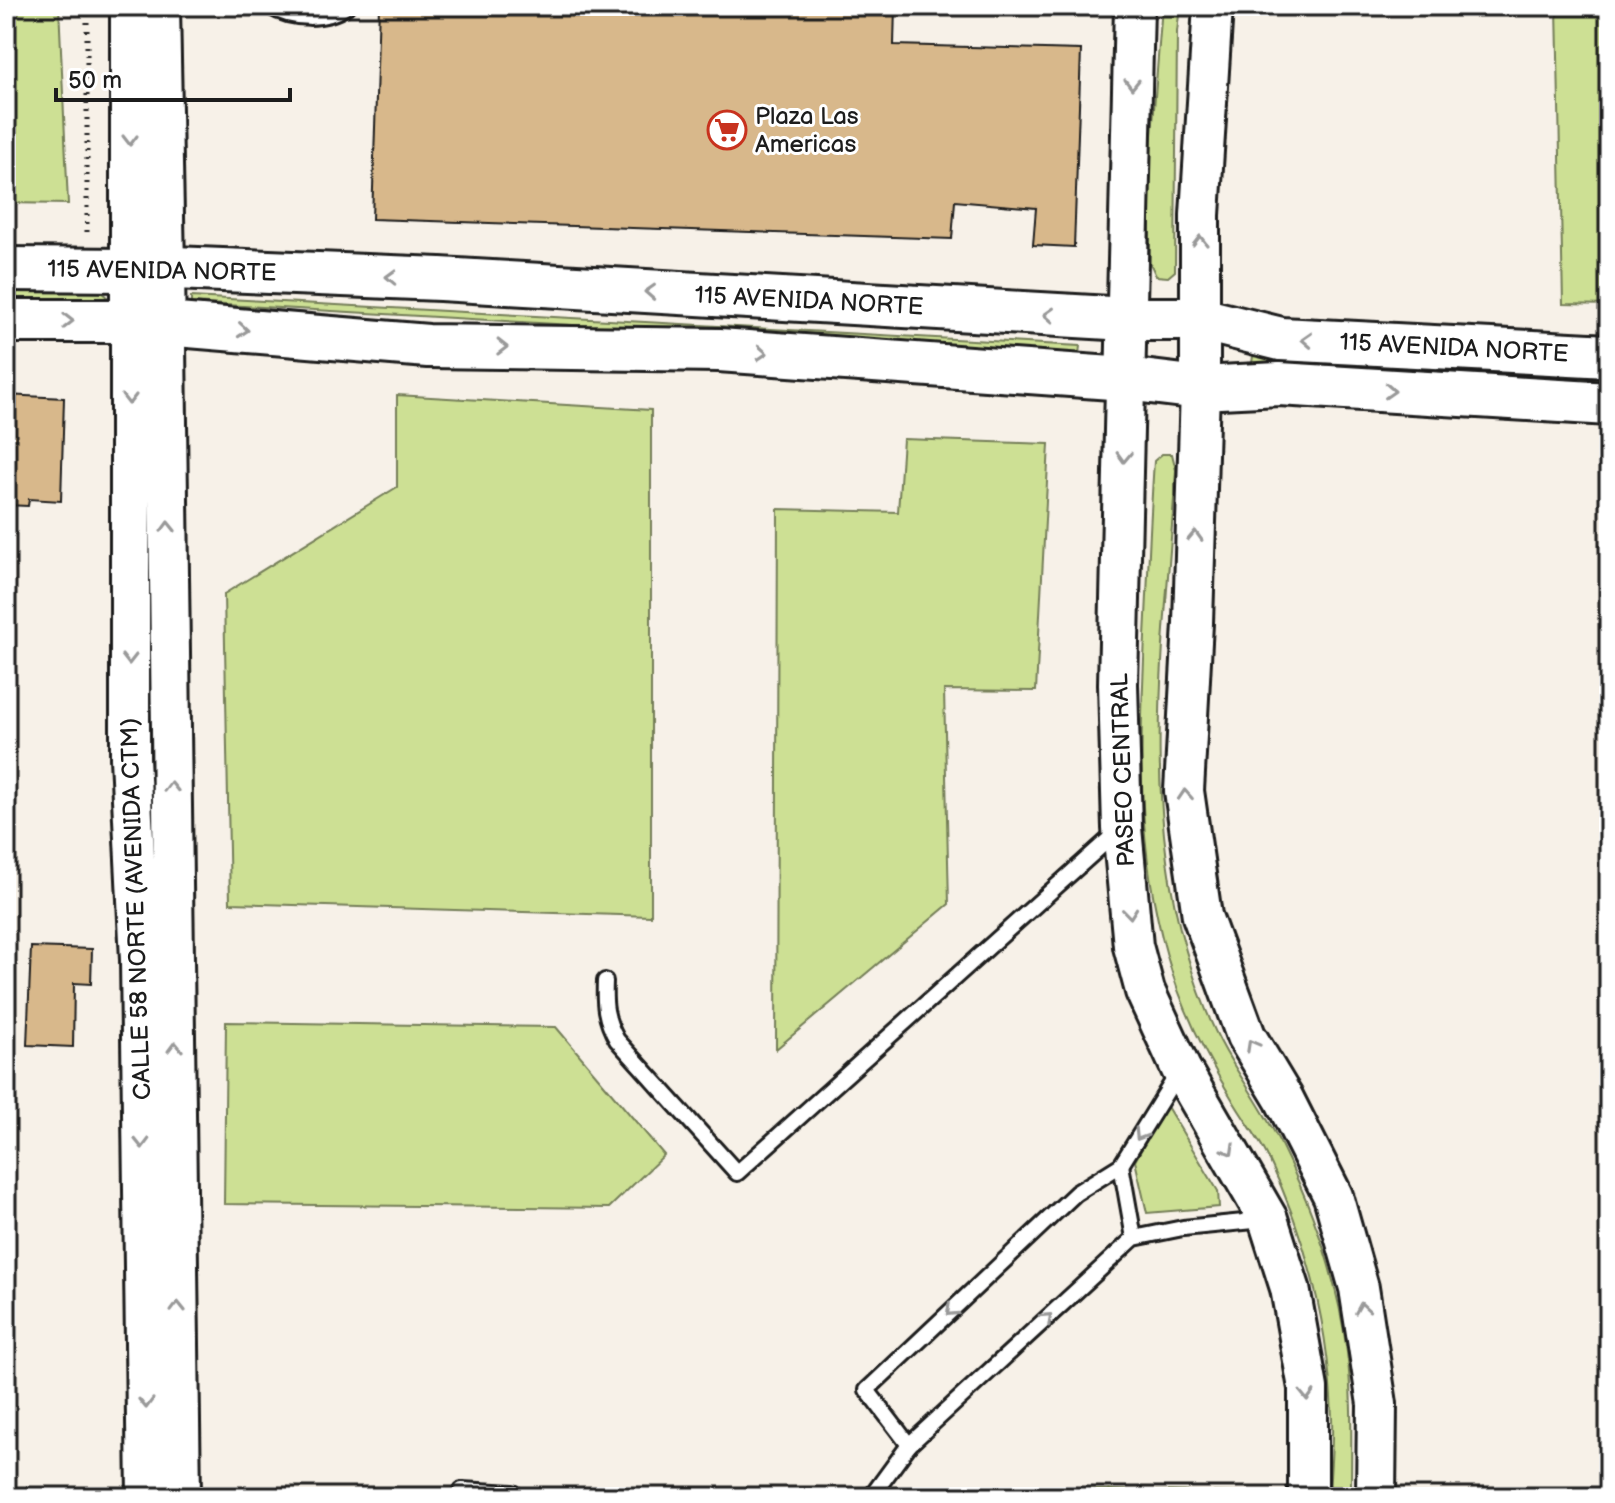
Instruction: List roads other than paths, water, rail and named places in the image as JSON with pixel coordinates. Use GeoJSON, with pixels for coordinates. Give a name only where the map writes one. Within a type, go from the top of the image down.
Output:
{"type":"FeatureCollection","features":[{"type":"Feature","properties":{"kind":"main road"},"geometry":{"type":"LineString","coordinates":[[130,6],[148,269]]}},
{"type":"Feature","properties":{"kind":"main road"},"geometry":{"type":"LineString","coordinates":[[147,322],[160,6]]}},
{"type":"Feature","properties":{"kind":"main road","name":"PASEO CENTRAL"},"geometry":{"type":"LineString","coordinates":[[1134,6],[1118,684],[1122,828],[1133,946],[1145,991],[1181,1069],[1268,1219],[1290,1288],[1308,1388],[1308,1497]]}},
{"type":"Feature","properties":{"kind":"main road"},"geometry":{"type":"LineString","coordinates":[[1213,6],[1200,215],[1200,388],[1184,791],[1202,916],[1246,1036],[1284,1099],[1333,1196],[1359,1288],[1377,1404],[1376,1497]]}},
{"type":"Feature","properties":{"kind":"main road","name":"115 AVENIDA NORTE"},"geometry":{"type":"LineString","coordinates":[[6,269],[148,269],[456,280],[1127,319],[1200,319],[1281,339],[1609,356]]}},
{"type":"Feature","properties":{"kind":"main road","name":"115 AVENIDA NORTE"},"geometry":{"type":"LineString","coordinates":[[6,321],[147,322],[428,346],[719,350],[1126,379],[1200,388],[1279,384],[1609,404]]}},
{"type":"Feature","properties":{"kind":"main road","name":"CALLE 58 NORTE (AVENIDA CTM)"},"geometry":{"type":"LineString","coordinates":[[147,322],[130,758],[140,960],[147,1497]]}},
{"type":"Feature","properties":{"kind":"main road","name":"CALLE 58 NORTE (AVENIDA CTM)"},"geometry":{"type":"LineString","coordinates":[[147,322],[181,1497]]}},
{"type":"Feature","properties":{"kind":"lane"},"geometry":{"type":"LineString","coordinates":[[269,6],[280,13],[313,17],[338,12],[347,6]]}},
{"type":"Feature","properties":{"kind":"lane"},"geometry":{"type":"LineString","coordinates":[[605,981],[607,1022],[617,1040],[737,1173],[1122,828]]}},
{"type":"Feature","properties":{"kind":"lane"},"geometry":{"type":"LineString","coordinates":[[909,1445],[867,1390],[1076,1193],[1121,1165],[1181,1069]]}},
{"type":"Feature","properties":{"kind":"lane"},"geometry":{"type":"LineString","coordinates":[[1121,1165],[1134,1238]]}},
{"type":"Feature","properties":{"kind":"lane"},"geometry":{"type":"LineString","coordinates":[[871,1497],[909,1445],[1134,1238],[1183,1228],[1268,1219]]}},
{"type":"Feature","properties":{"kind":"lane"},"geometry":{"type":"LineString","coordinates":[[462,1497],[462,1490],[513,1493],[514,1497]]}},
{"type":"Feature","properties":{"kind":"place","name":"Plaza Las Americas"},"geometry":{"type":"Point","coordinates":[727,130]}}]}
